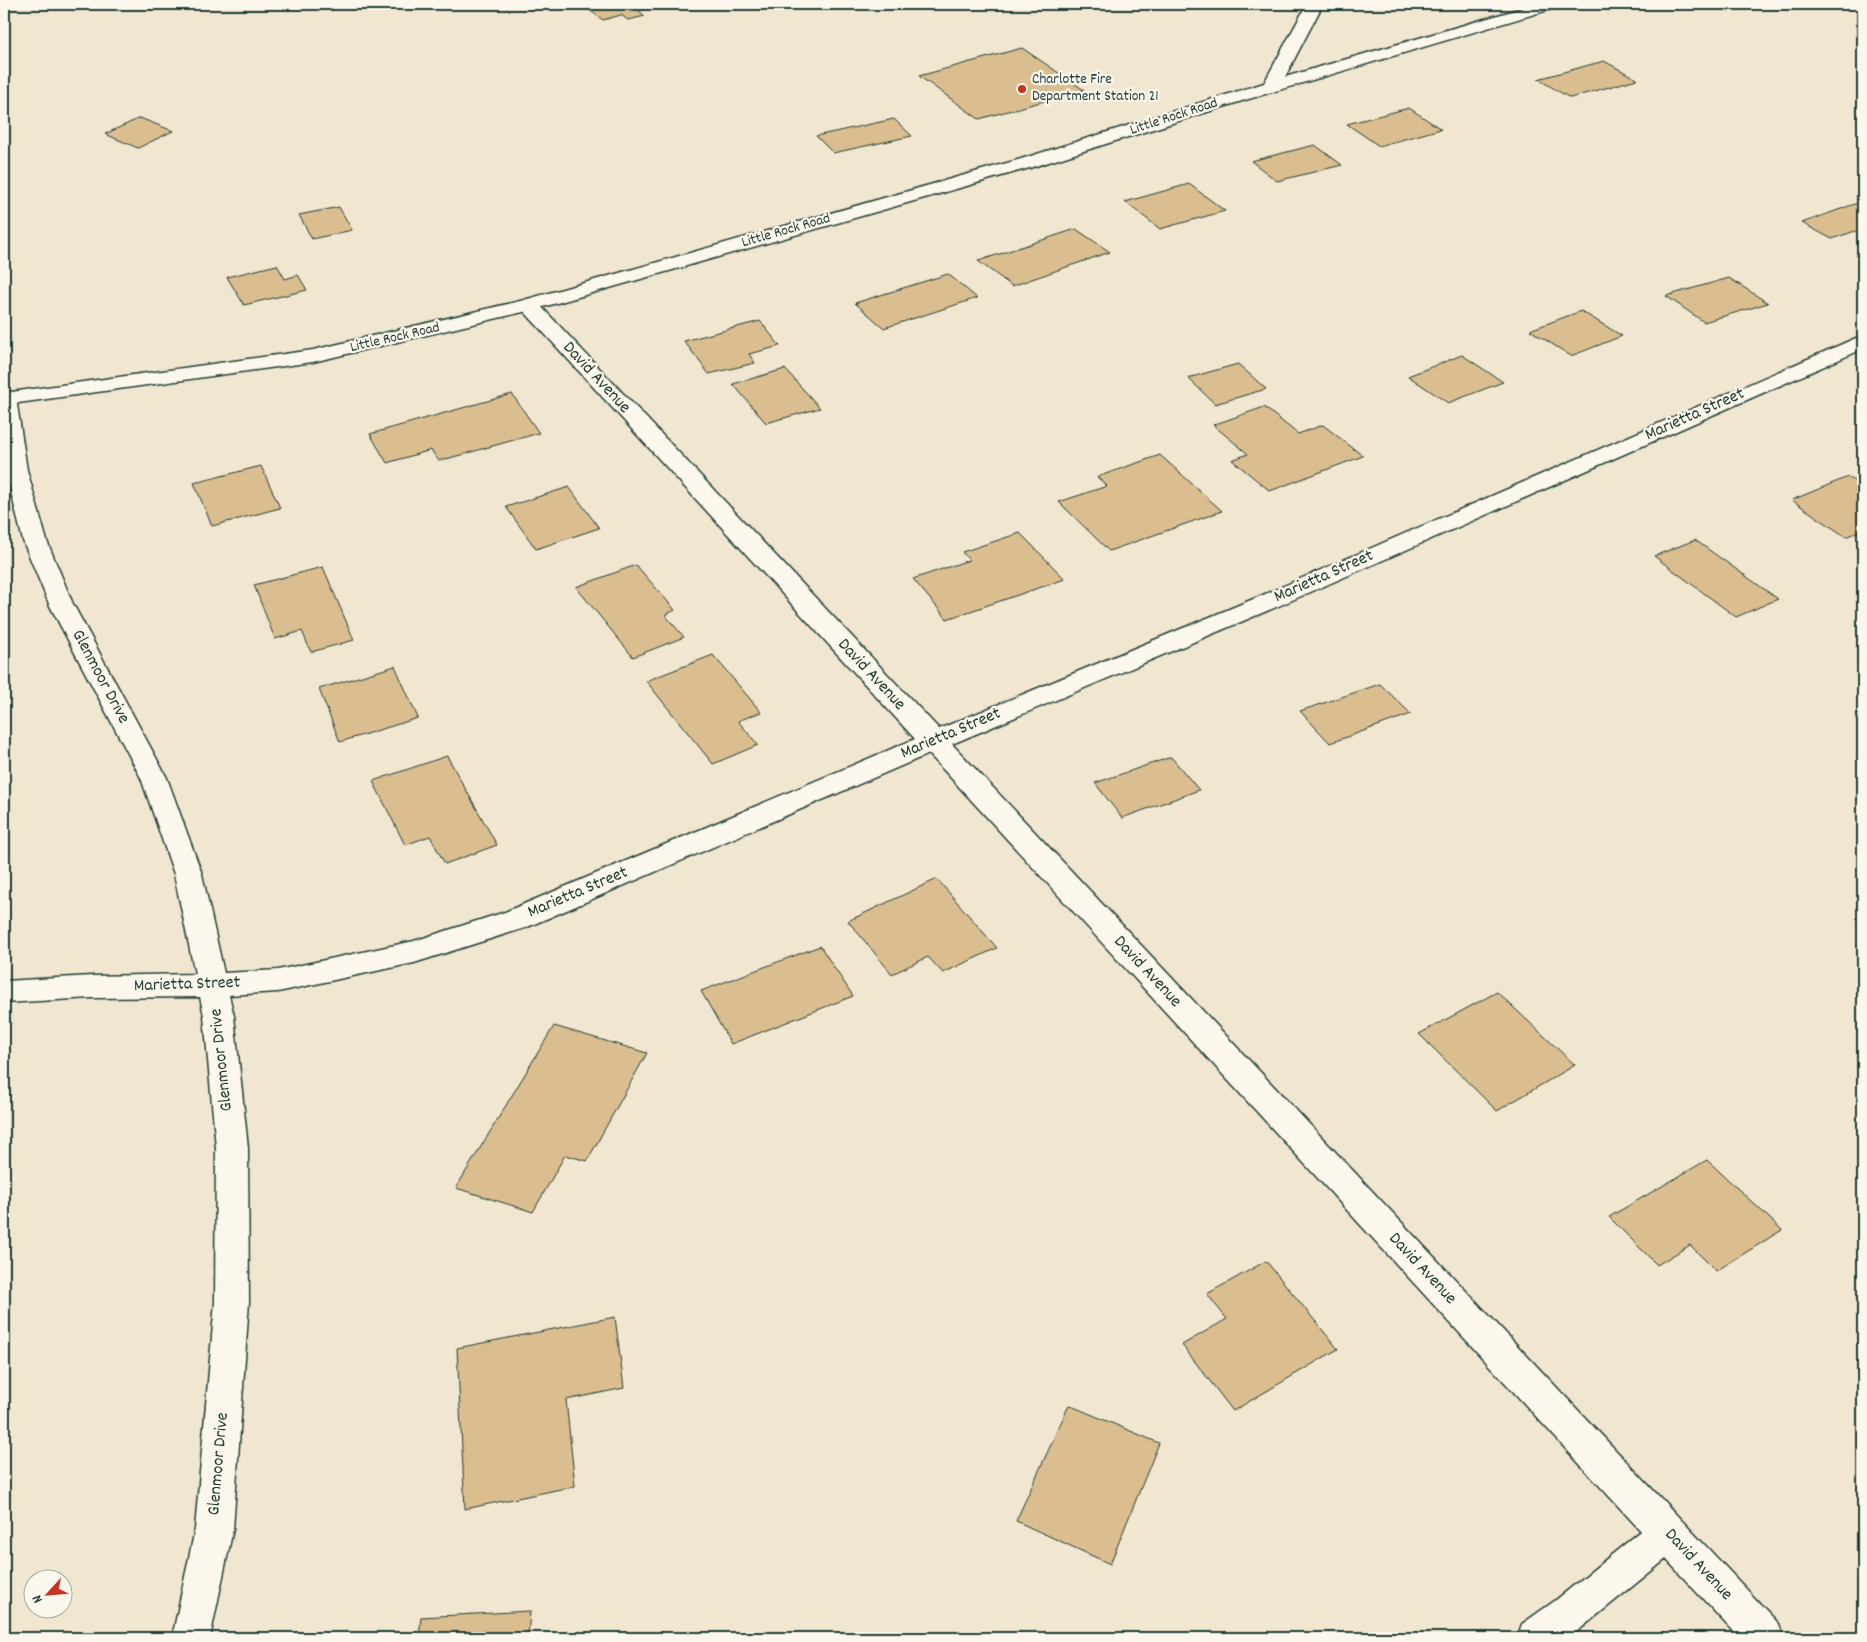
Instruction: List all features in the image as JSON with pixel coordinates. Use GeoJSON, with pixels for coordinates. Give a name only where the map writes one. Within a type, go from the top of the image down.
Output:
{"type":"FeatureCollection","features":[{"type":"Feature","properties":{"kind":"street"},"geometry":{"type":"LineString","coordinates":[[1271,87],[1315,4]]}},
{"type":"Feature","properties":{"kind":"street","name":"Little Rock Road"},"geometry":{"type":"LineString","coordinates":[[4,399],[313,356],[529,305],[1028,163],[1271,87],[1552,4]]}},
{"type":"Feature","properties":{"kind":"street","name":"David Avenue"},"geometry":{"type":"LineString","coordinates":[[529,305],[1765,1638]]}},
{"type":"Feature","properties":{"kind":"street","name":"Marietta Street"},"geometry":{"type":"LineString","coordinates":[[4,992],[278,981],[414,952],[515,920],[1272,600],[1863,341]]}},
{"type":"Feature","properties":{"kind":"street","name":"Glenmoor Drive"},"geometry":{"type":"LineString","coordinates":[[4,399],[16,470],[35,541],[61,604],[154,778],[188,874],[219,1016],[232,1148],[232,1302],[214,1529],[191,1638]]}},
{"type":"Feature","properties":{"kind":"street"},"geometry":{"type":"LineString","coordinates":[[1536,1638],[1570,1614],[1668,1533]]}},
{"type":"Feature","properties":{"kind":"building"},"geometry":{"type":"Polygon","coordinates":[[[581,4],[651,4],[654,6],[638,10],[645,16],[628,20],[621,15],[603,20],[581,4]]]}},
{"type":"Feature","properties":{"kind":"building"},"geometry":{"type":"Polygon","coordinates":[[[1022,48],[1084,90],[979,119],[919,76],[1022,48]]]}},
{"type":"Feature","properties":{"kind":"building"},"geometry":{"type":"Polygon","coordinates":[[[1604,61],[1637,79],[1570,98],[1538,79],[1604,61]]]}},
{"type":"Feature","properties":{"kind":"building"},"geometry":{"type":"Polygon","coordinates":[[[1409,108],[1441,129],[1379,146],[1347,124],[1409,108]]]}},
{"type":"Feature","properties":{"kind":"building"},"geometry":{"type":"Polygon","coordinates":[[[140,118],[173,131],[138,148],[105,134],[140,118]]]}},
{"type":"Feature","properties":{"kind":"building"},"geometry":{"type":"Polygon","coordinates":[[[894,119],[912,136],[833,153],[816,136],[894,119]]]}},
{"type":"Feature","properties":{"kind":"building"},"geometry":{"type":"Polygon","coordinates":[[[1315,145],[1342,165],[1277,181],[1251,161],[1315,145]]]}},
{"type":"Feature","properties":{"kind":"building"},"geometry":{"type":"Polygon","coordinates":[[[1189,184],[1225,211],[1160,229],[1125,202],[1189,184]]]}},
{"type":"Feature","properties":{"kind":"building"},"geometry":{"type":"Polygon","coordinates":[[[1863,201],[1863,235],[1855,231],[1832,239],[1802,223],[1863,201]]]}},
{"type":"Feature","properties":{"kind":"building"},"geometry":{"type":"Polygon","coordinates":[[[339,207],[352,230],[312,239],[299,215],[339,207]]]}},
{"type":"Feature","properties":{"kind":"building"},"geometry":{"type":"Polygon","coordinates":[[[1076,229],[1110,252],[1012,286],[978,261],[1076,229]]]}},
{"type":"Feature","properties":{"kind":"building"},"geometry":{"type":"Polygon","coordinates":[[[277,265],[285,279],[298,275],[307,290],[244,305],[227,277],[277,265]]]}},
{"type":"Feature","properties":{"kind":"building"},"geometry":{"type":"Polygon","coordinates":[[[948,274],[977,298],[884,328],[855,303],[948,274]]]}},
{"type":"Feature","properties":{"kind":"building"},"geometry":{"type":"Polygon","coordinates":[[[1729,278],[1768,303],[1704,322],[1666,296],[1729,278]]]}},
{"type":"Feature","properties":{"kind":"building"},"geometry":{"type":"Polygon","coordinates":[[[1581,311],[1622,336],[1571,356],[1530,330],[1581,311]]]}},
{"type":"Feature","properties":{"kind":"building"},"geometry":{"type":"Polygon","coordinates":[[[760,321],[780,346],[749,354],[755,363],[709,374],[684,341],[760,321]]]}},
{"type":"Feature","properties":{"kind":"building"},"geometry":{"type":"Polygon","coordinates":[[[1462,355],[1503,382],[1448,403],[1408,376],[1462,355]]]}},
{"type":"Feature","properties":{"kind":"building"},"geometry":{"type":"Polygon","coordinates":[[[1238,364],[1266,389],[1215,404],[1188,378],[1238,364]]]}},
{"type":"Feature","properties":{"kind":"building"},"geometry":{"type":"Polygon","coordinates":[[[785,369],[820,408],[766,423],[733,384],[785,369]]]}},
{"type":"Feature","properties":{"kind":"building"},"geometry":{"type":"Polygon","coordinates":[[[512,394],[539,433],[439,461],[431,450],[387,463],[370,434],[512,394]]]}},
{"type":"Feature","properties":{"kind":"building"},"geometry":{"type":"Polygon","coordinates":[[[1264,407],[1298,434],[1323,425],[1363,456],[1270,491],[1232,460],[1248,454],[1213,425],[1264,407]]]}},
{"type":"Feature","properties":{"kind":"building"},"geometry":{"type":"Polygon","coordinates":[[[1160,455],[1222,511],[1109,551],[1059,502],[1107,486],[1097,477],[1160,455]]]}},
{"type":"Feature","properties":{"kind":"building"},"geometry":{"type":"Polygon","coordinates":[[[261,466],[280,508],[212,526],[194,483],[261,466]]]}},
{"type":"Feature","properties":{"kind":"building"},"geometry":{"type":"Polygon","coordinates":[[[1848,477],[1863,487],[1863,529],[1846,537],[1792,500],[1848,477]]]}},
{"type":"Feature","properties":{"kind":"building"},"geometry":{"type":"Polygon","coordinates":[[[569,487],[599,528],[536,549],[506,507],[569,487]]]}},
{"type":"Feature","properties":{"kind":"building"},"geometry":{"type":"Polygon","coordinates":[[[1020,533],[1065,579],[947,619],[913,579],[969,560],[962,552],[1020,533]]]}},
{"type":"Feature","properties":{"kind":"building"},"geometry":{"type":"Polygon","coordinates":[[[1695,540],[1778,599],[1736,617],[1654,556],[1695,540]]]}},
{"type":"Feature","properties":{"kind":"building"},"geometry":{"type":"Polygon","coordinates":[[[636,565],[675,610],[665,615],[684,637],[633,657],[576,587],[636,565]]]}},
{"type":"Feature","properties":{"kind":"building"},"geometry":{"type":"Polygon","coordinates":[[[323,567],[354,640],[311,652],[302,631],[275,639],[254,585],[323,567]]]}},
{"type":"Feature","properties":{"kind":"building"},"geometry":{"type":"Polygon","coordinates":[[[713,655],[761,712],[738,721],[758,745],[713,764],[646,681],[713,655]]]}},
{"type":"Feature","properties":{"kind":"building"},"geometry":{"type":"Polygon","coordinates":[[[395,666],[418,718],[340,742],[319,689],[395,666]]]}},
{"type":"Feature","properties":{"kind":"building"},"geometry":{"type":"Polygon","coordinates":[[[1380,684],[1411,714],[1330,743],[1300,711],[1380,684]]]}},
{"type":"Feature","properties":{"kind":"building"},"geometry":{"type":"Polygon","coordinates":[[[447,756],[497,845],[445,864],[430,836],[405,845],[373,781],[447,756]]]}},
{"type":"Feature","properties":{"kind":"building"},"geometry":{"type":"Polygon","coordinates":[[[1171,757],[1199,790],[1122,818],[1095,783],[1171,757]]]}},
{"type":"Feature","properties":{"kind":"building"},"geometry":{"type":"Polygon","coordinates":[[[937,879],[997,948],[943,973],[928,957],[892,974],[848,921],[937,879]]]}},
{"type":"Feature","properties":{"kind":"building"},"geometry":{"type":"Polygon","coordinates":[[[820,946],[853,996],[731,1044],[701,991],[820,946]]]}},
{"type":"Feature","properties":{"kind":"building"},"geometry":{"type":"Polygon","coordinates":[[[1497,992],[1575,1065],[1497,1111],[1419,1034],[1497,992]]]}},
{"type":"Feature","properties":{"kind":"building"},"geometry":{"type":"Polygon","coordinates":[[[554,1026],[647,1053],[587,1161],[565,1155],[533,1212],[456,1188],[554,1026]]]}},
{"type":"Feature","properties":{"kind":"building"},"geometry":{"type":"Polygon","coordinates":[[[1707,1160],[1782,1230],[1716,1271],[1690,1245],[1657,1265],[1609,1217],[1707,1160]]]}},
{"type":"Feature","properties":{"kind":"building"},"geometry":{"type":"Polygon","coordinates":[[[1266,1261],[1338,1349],[1233,1411],[1182,1345],[1227,1319],[1207,1294],[1266,1261]]]}},
{"type":"Feature","properties":{"kind":"building"},"geometry":{"type":"Polygon","coordinates":[[[615,1317],[624,1388],[566,1400],[575,1486],[465,1509],[457,1348],[615,1317]]]}},
{"type":"Feature","properties":{"kind":"building"},"geometry":{"type":"Polygon","coordinates":[[[1069,1405],[1159,1443],[1110,1564],[1016,1521],[1069,1405]]]}},
{"type":"Feature","properties":{"kind":"building"},"geometry":{"type":"Polygon","coordinates":[[[530,1611],[528,1638],[419,1638],[421,1617],[530,1611]]]}},
{"type":"Feature","properties":{"kind":"place","name":"Charlotte Fire Department Station 21"},"geometry":{"type":"Point","coordinates":[1022,89]}}]}
